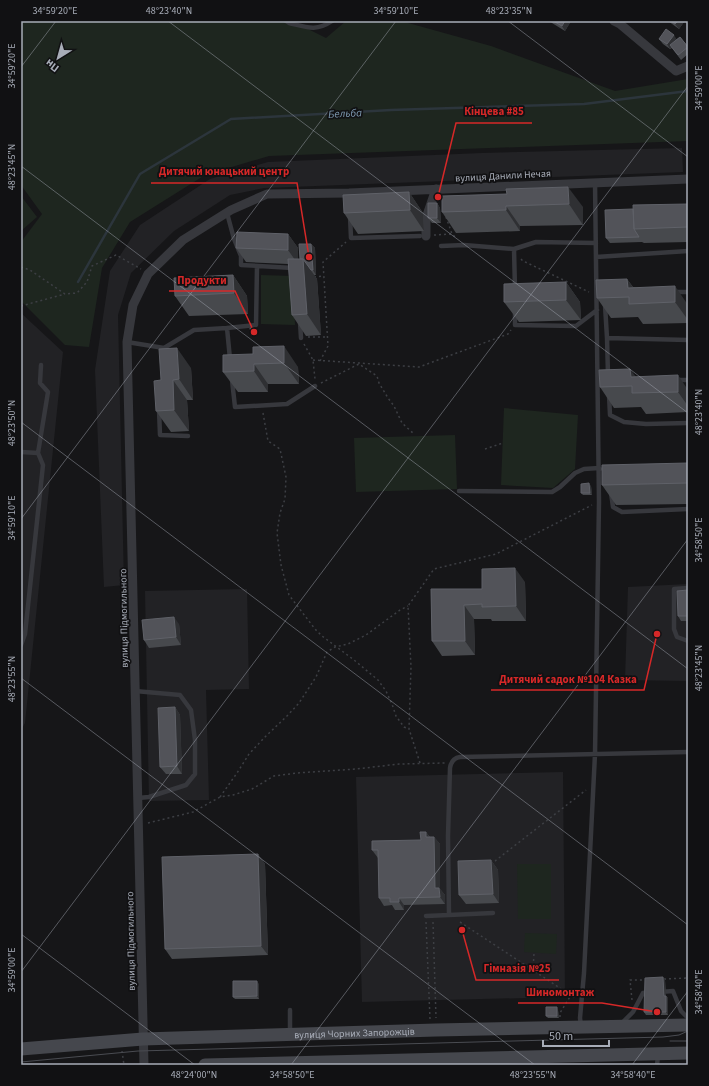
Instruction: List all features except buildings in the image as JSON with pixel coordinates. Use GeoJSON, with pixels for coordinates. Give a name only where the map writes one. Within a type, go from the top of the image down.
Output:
{"type":"FeatureCollection","features":[{"type":"Feature","properties":{"kind":"main road","name":"вулиця Чорних Запорожців"},"geometry":{"type":"LineString","coordinates":[[21,1049],[143,1039],[433,1030],[688,1025]]}},
{"type":"Feature","properties":{"kind":"main road"},"geometry":{"type":"LineString","coordinates":[[205,1065],[658,1060],[688,1053]]}},
{"type":"Feature","properties":{"kind":"street"},"geometry":{"type":"LineString","coordinates":[[614,21],[620,24],[676,71],[688,66]]}},
{"type":"Feature","properties":{"kind":"street","name":"вулиця Данили Нечая"},"geometry":{"type":"LineString","coordinates":[[227,213],[267,194],[349,196],[436,189],[688,179]]}},
{"type":"Feature","properties":{"kind":"street"},"geometry":{"type":"LineString","coordinates":[[423,236],[426,218],[436,189]]}},
{"type":"Feature","properties":{"kind":"street","name":"вулиця Підмогильного"},"geometry":{"type":"LineString","coordinates":[[144,1065],[128,342],[133,305],[148,274],[183,240],[227,213]]}},
{"type":"Feature","properties":{"kind":"lane"},"geometry":{"type":"LineString","coordinates":[[286,21],[289,23],[316,28],[324,26],[332,21]]}},
{"type":"Feature","properties":{"kind":"lane"},"geometry":{"type":"LineString","coordinates":[[581,1027],[580,1018],[584,974],[595,754],[599,468],[598,293],[595,182]]}},
{"type":"Feature","properties":{"kind":"lane"},"geometry":{"type":"LineString","coordinates":[[349,208],[351,238],[423,236]]}},
{"type":"Feature","properties":{"kind":"lane"},"geometry":{"type":"LineString","coordinates":[[227,213],[240,256],[241,265],[297,268],[297,273]]}},
{"type":"Feature","properties":{"kind":"lane"},"geometry":{"type":"LineString","coordinates":[[441,246],[464,245],[514,249],[536,242],[596,243]]}},
{"type":"Feature","properties":{"kind":"lane"},"geometry":{"type":"LineString","coordinates":[[514,249],[515,295]]}},
{"type":"Feature","properties":{"kind":"lane"},"geometry":{"type":"LineString","coordinates":[[596,257],[688,251]]}},
{"type":"Feature","properties":{"kind":"lane"},"geometry":{"type":"LineString","coordinates":[[128,342],[164,348],[194,330],[256,325],[257,266]]}},
{"type":"Feature","properties":{"kind":"lane"},"geometry":{"type":"LineString","coordinates":[[665,292],[688,292]]}},
{"type":"Feature","properties":{"kind":"lane"},"geometry":{"type":"LineString","coordinates":[[605,299],[608,382]]}},
{"type":"Feature","properties":{"kind":"lane"},"geometry":{"type":"LineString","coordinates":[[515,310],[516,325],[576,326],[597,310]]}},
{"type":"Feature","properties":{"kind":"lane"},"geometry":{"type":"LineString","coordinates":[[300,315],[301,338]]}},
{"type":"Feature","properties":{"kind":"lane"},"geometry":{"type":"LineString","coordinates":[[227,328],[231,368]]}},
{"type":"Feature","properties":{"kind":"lane"},"geometry":{"type":"LineString","coordinates":[[607,338],[688,340]]}},
{"type":"Feature","properties":{"kind":"lane"},"geometry":{"type":"LineString","coordinates":[[163,355],[164,348]]}},
{"type":"Feature","properties":{"kind":"lane"},"geometry":{"type":"LineString","coordinates":[[21,645],[25,634],[43,465],[38,453],[48,392],[40,383],[41,365]]}},
{"type":"Feature","properties":{"kind":"lane"},"geometry":{"type":"LineString","coordinates":[[232,375],[235,407],[287,404],[315,386]]}},
{"type":"Feature","properties":{"kind":"lane"},"geometry":{"type":"LineString","coordinates":[[672,380],[688,380]]}},
{"type":"Feature","properties":{"kind":"lane"},"geometry":{"type":"LineString","coordinates":[[609,388],[610,415],[624,422],[646,424],[688,424]]}},
{"type":"Feature","properties":{"kind":"lane"},"geometry":{"type":"LineString","coordinates":[[160,406],[160,435],[188,436]]}},
{"type":"Feature","properties":{"kind":"lane"},"geometry":{"type":"LineString","coordinates":[[21,452],[38,453]]}},
{"type":"Feature","properties":{"kind":"lane"},"geometry":{"type":"LineString","coordinates":[[599,468],[603,473]]}},
{"type":"Feature","properties":{"kind":"lane"},"geometry":{"type":"LineString","coordinates":[[460,491],[552,492],[560,487],[574,473],[584,469],[607,468]]}},
{"type":"Feature","properties":{"kind":"lane"},"geometry":{"type":"LineString","coordinates":[[610,484],[613,507],[622,512],[688,509]]}},
{"type":"Feature","properties":{"kind":"lane"},"geometry":{"type":"LineString","coordinates":[[688,588],[674,588],[674,629],[677,637],[688,641]]}},
{"type":"Feature","properties":{"kind":"lane"},"geometry":{"type":"LineString","coordinates":[[136,692],[180,695],[191,710],[195,740],[195,774],[186,785],[149,797],[138,798]]}},
{"type":"Feature","properties":{"kind":"lane"},"geometry":{"type":"LineString","coordinates":[[449,915],[448,836],[451,763],[453,760],[460,757],[688,752]]}},
{"type":"Feature","properties":{"kind":"lane"},"geometry":{"type":"LineString","coordinates":[[426,916],[493,914]]}},
{"type":"Feature","properties":{"kind":"lane"},"geometry":{"type":"LineString","coordinates":[[618,1026],[634,1012],[643,993],[673,991],[681,1012],[688,1018]]}},
{"type":"Feature","properties":{"kind":"lane"},"geometry":{"type":"LineString","coordinates":[[290,1010],[290,1034]]}},
{"type":"Feature","properties":{"kind":"path"},"geometry":{"type":"LineString","coordinates":[[446,215],[452,234],[464,245]]}},
{"type":"Feature","properties":{"kind":"path"},"geometry":{"type":"LineString","coordinates":[[423,236],[452,234]]}},
{"type":"Feature","properties":{"kind":"path"},"geometry":{"type":"LineString","coordinates":[[320,361],[328,346],[323,262],[351,238]]}},
{"type":"Feature","properties":{"kind":"path"},"geometry":{"type":"LineString","coordinates":[[514,249],[523,261],[598,293]]}},
{"type":"Feature","properties":{"kind":"path"},"geometry":{"type":"LineString","coordinates":[[21,306],[66,294],[77,293],[87,282],[92,266],[116,255],[148,274]]}},
{"type":"Feature","properties":{"kind":"path"},"geometry":{"type":"LineString","coordinates":[[21,267],[30,270],[66,294]]}},
{"type":"Feature","properties":{"kind":"path"},"geometry":{"type":"LineString","coordinates":[[311,277],[324,276]]}},
{"type":"Feature","properties":{"kind":"path"},"geometry":{"type":"LineString","coordinates":[[313,360],[419,367],[508,334]]}},
{"type":"Feature","properties":{"kind":"path"},"geometry":{"type":"LineString","coordinates":[[327,337],[301,338],[313,360],[315,386],[360,364]]}},
{"type":"Feature","properties":{"kind":"path"},"geometry":{"type":"LineString","coordinates":[[360,364],[377,376],[379,384],[394,406],[402,423],[414,434]]}},
{"type":"Feature","properties":{"kind":"path"},"geometry":{"type":"LineString","coordinates":[[261,405],[268,441],[280,449],[286,470],[285,499],[280,513],[276,533],[281,565],[289,595],[322,636],[378,680],[392,704],[396,716],[404,727],[409,729]]}},
{"type":"Feature","properties":{"kind":"path"},"geometry":{"type":"LineString","coordinates":[[485,449],[503,443]]}},
{"type":"Feature","properties":{"kind":"path"},"geometry":{"type":"LineString","coordinates":[[220,797],[249,754],[299,703],[316,677],[327,652],[335,647],[348,644],[366,636],[400,610],[408,606],[434,569],[496,554],[599,502]]}},
{"type":"Feature","properties":{"kind":"path"},"geometry":{"type":"LineString","coordinates":[[408,606],[411,667],[409,729],[420,764]]}},
{"type":"Feature","properties":{"kind":"path"},"geometry":{"type":"LineString","coordinates":[[139,827],[154,821],[193,812],[220,797],[233,795],[252,789],[274,776],[399,764],[451,763]]}},
{"type":"Feature","properties":{"kind":"path"},"geometry":{"type":"LineString","coordinates":[[488,862],[495,862],[594,784]]}},
{"type":"Feature","properties":{"kind":"path"},"geometry":{"type":"LineString","coordinates":[[449,915],[582,1003]]}},
{"type":"Feature","properties":{"kind":"path"},"geometry":{"type":"LineString","coordinates":[[426,916],[433,1030]]}},
{"type":"Feature","properties":{"kind":"path"},"geometry":{"type":"LineString","coordinates":[[433,916],[433,1030]]}},
{"type":"Feature","properties":{"kind":"path"},"geometry":{"type":"LineString","coordinates":[[534,953],[534,971]]}},
{"type":"Feature","properties":{"kind":"path"},"geometry":{"type":"LineString","coordinates":[[561,1028],[560,1013],[584,974]]}},
{"type":"Feature","properties":{"kind":"shaded area"},"geometry":{"type":"Polygon","coordinates":[[[21,21],[292,21],[326,38],[346,21],[401,21],[491,46],[615,91],[688,79],[688,141],[269,156],[205,175],[130,222],[102,268],[89,347],[65,345],[21,301],[21,242],[42,214],[21,185],[21,21]]]}},
{"type":"Feature","properties":{"kind":"shaded area"},"geometry":{"type":"Polygon","coordinates":[[[682,148],[683,172],[264,188],[230,195],[174,231],[131,273],[118,315],[124,585],[104,587],[95,370],[110,271],[140,225],[210,179],[268,162],[482,153],[682,148]]]}},
{"type":"Feature","properties":{"kind":"shaded area"},"geometry":{"type":"Polygon","coordinates":[[[21,196],[37,217],[21,231],[21,196]]]}},
{"type":"Feature","properties":{"kind":"shaded area"},"geometry":{"type":"Polygon","coordinates":[[[261,275],[293,276],[295,325],[261,324],[261,275]]]}},
{"type":"Feature","properties":{"kind":"shaded area"},"geometry":{"type":"Polygon","coordinates":[[[21,313],[63,352],[25,723],[21,730],[21,313]]]}},
{"type":"Feature","properties":{"kind":"shaded area"},"geometry":{"type":"Polygon","coordinates":[[[504,408],[578,415],[575,469],[553,488],[501,485],[504,408]]]}},
{"type":"Feature","properties":{"kind":"shaded area"},"geometry":{"type":"Polygon","coordinates":[[[455,435],[457,489],[356,492],[354,438],[455,435]]]}},
{"type":"Feature","properties":{"kind":"shaded area"},"geometry":{"type":"Polygon","coordinates":[[[688,584],[688,681],[625,680],[628,587],[688,584]]]}},
{"type":"Feature","properties":{"kind":"shaded area"},"geometry":{"type":"Polygon","coordinates":[[[247,589],[249,689],[206,690],[209,800],[149,801],[145,591],[247,589]]]}},
{"type":"Feature","properties":{"kind":"shaded area"},"geometry":{"type":"Polygon","coordinates":[[[563,772],[565,997],[362,1002],[356,777],[563,772]]]}},
{"type":"Feature","properties":{"kind":"shaded area"},"geometry":{"type":"Polygon","coordinates":[[[517,864],[551,864],[551,919],[518,919],[517,864]]]}},
{"type":"Feature","properties":{"kind":"shaded area"},"geometry":{"type":"Polygon","coordinates":[[[525,933],[557,934],[556,954],[524,952],[525,933]]]}},
{"type":"Feature","properties":{"kind":"waterway","name":"Бельба"},"geometry":{"type":"LineString","coordinates":[[78,282],[140,174],[231,119],[391,110],[584,104],[688,91]]}},
{"type":"Feature","properties":{"kind":"tram line"},"geometry":{"type":"LineString","coordinates":[[21,1062],[138,1051],[663,1037],[679,1035],[688,1031]]}},
{"type":"Feature","properties":{"kind":"tram line"},"geometry":{"type":"LineString","coordinates":[[670,1041],[688,1041]]}},
{"type":"Feature","properties":{"kind":"place","name":"Кінцева #85"},"geometry":{"type":"Point","coordinates":[438,197]}},
{"type":"Feature","properties":{"kind":"place","name":"Дитячий юнацький центр"},"geometry":{"type":"Point","coordinates":[309,257]}},
{"type":"Feature","properties":{"kind":"place","name":"Продукти"},"geometry":{"type":"Point","coordinates":[254,332]}},
{"type":"Feature","properties":{"kind":"place","name":"Дитячий садок №104 Казка"},"geometry":{"type":"Point","coordinates":[657,634]}},
{"type":"Feature","properties":{"kind":"place","name":"Гімназія №25"},"geometry":{"type":"Point","coordinates":[462,930]}},
{"type":"Feature","properties":{"kind":"place","name":"Шиномонтаж"},"geometry":{"type":"Point","coordinates":[657,1012]}}]}
